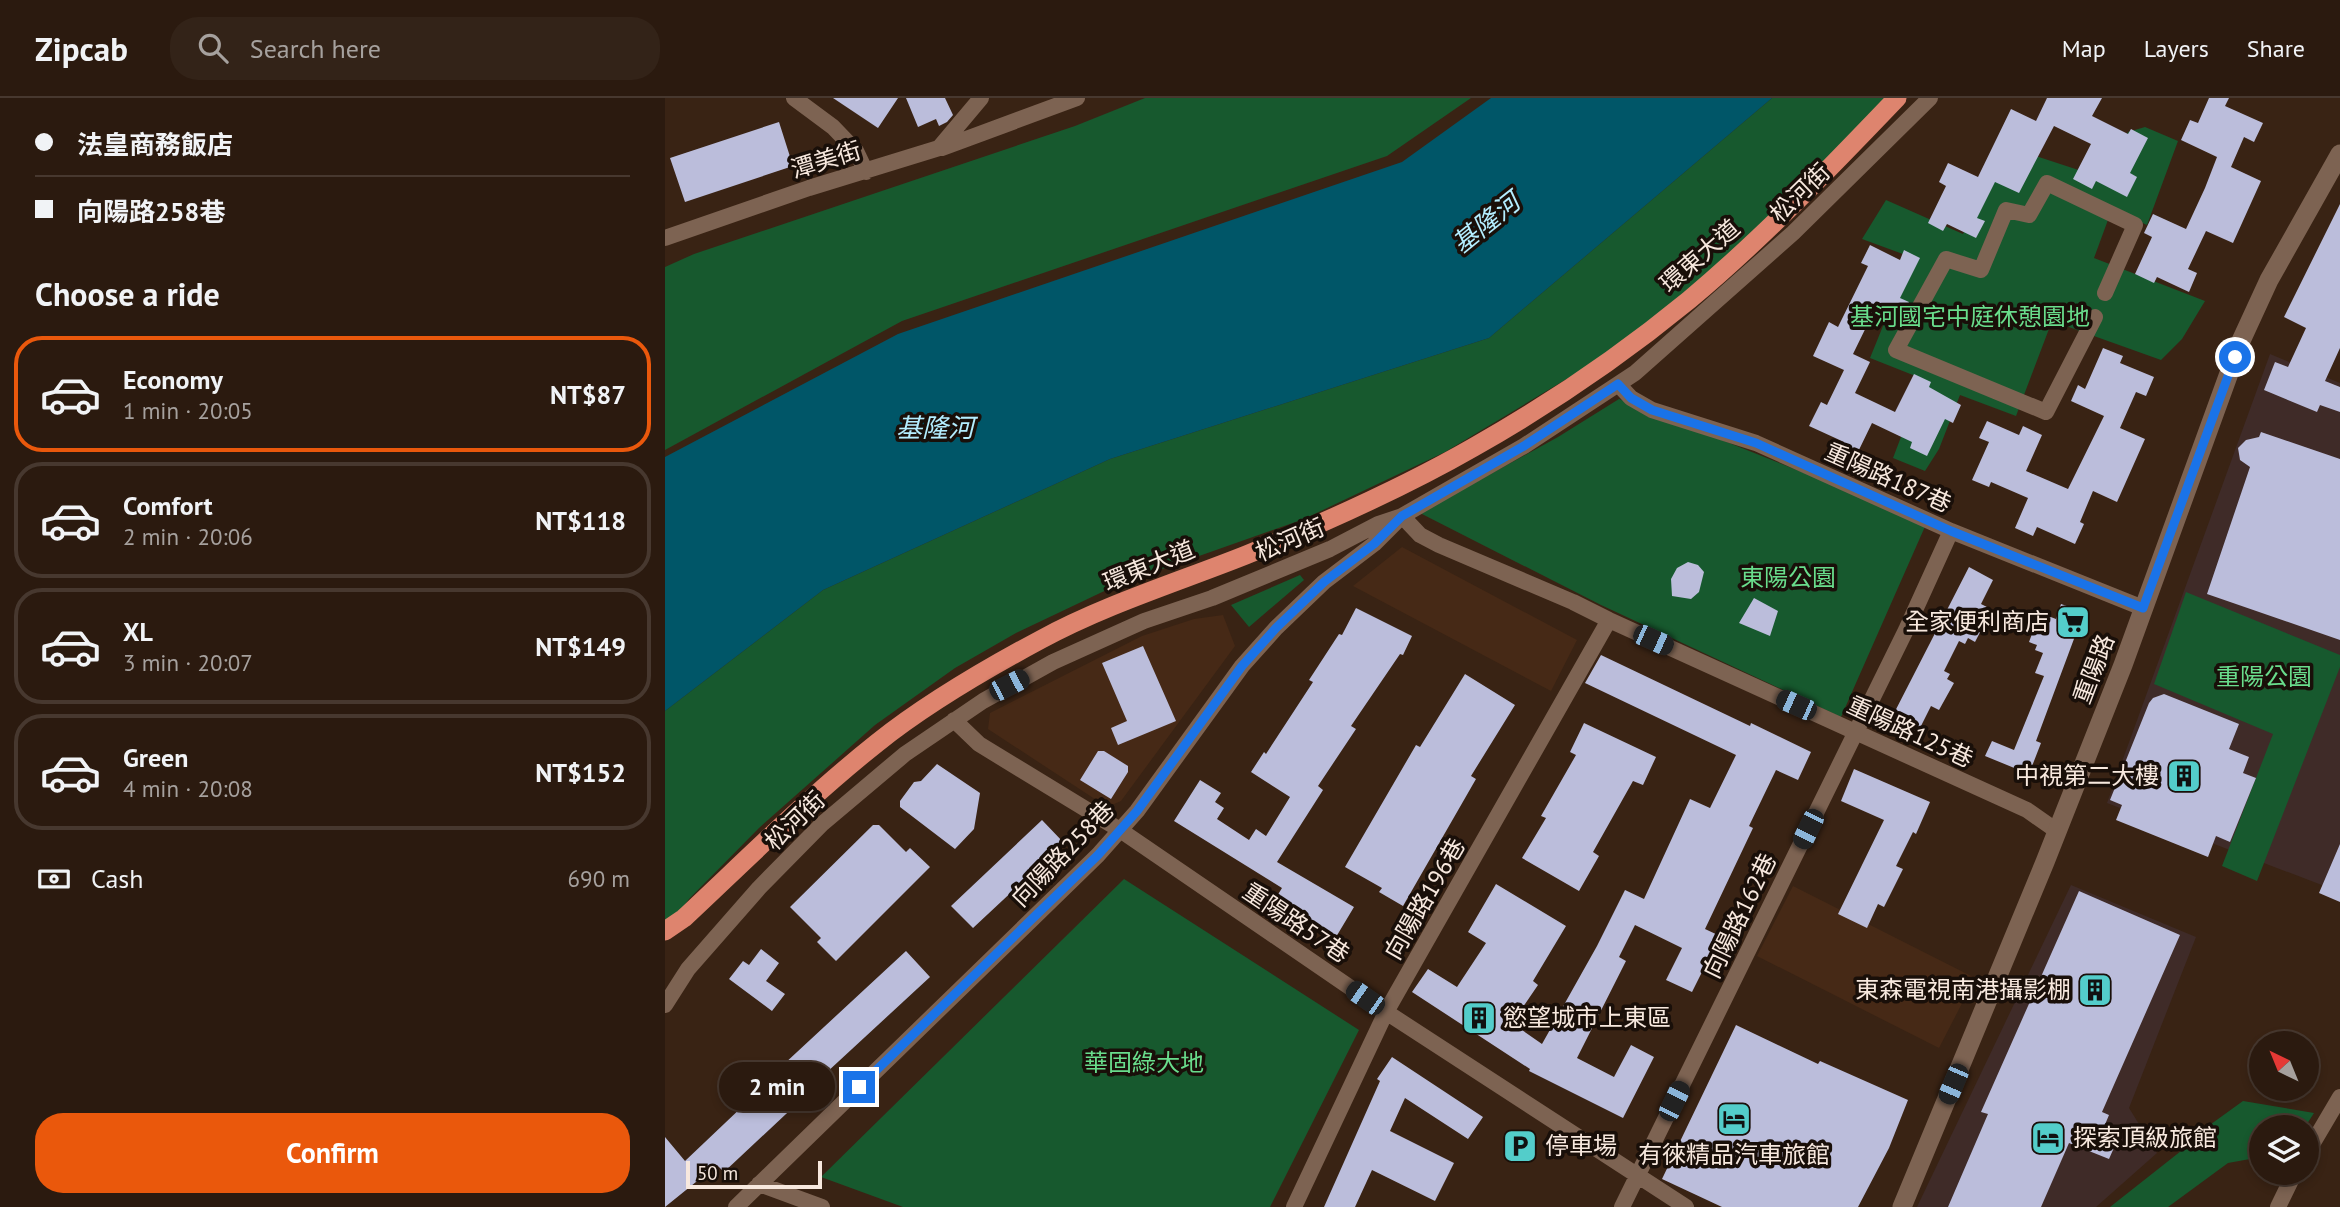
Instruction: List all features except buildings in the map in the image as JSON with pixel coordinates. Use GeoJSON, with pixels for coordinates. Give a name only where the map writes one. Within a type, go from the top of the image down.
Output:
{"type":"FeatureCollection","features":[{"type":"Feature","properties":{"kind":"highway","name":"環東大道"},"geometry":{"type":"LineString","coordinates":[[665,931],[684,918],[801,808],[877,743],[916,714],[974,678],[1043,638],[1248,554],[1393,490],[1475,446],[1613,359],[1689,300],[1761,235],[1896,98]]}},
{"type":"Feature","properties":{"kind":"street"},"geometry":{"type":"LineString","coordinates":[[794,98],[832,127],[856,151],[866,172]]}},
{"type":"Feature","properties":{"kind":"street"},"geometry":{"type":"LineString","coordinates":[[939,148],[981,98]]}},
{"type":"Feature","properties":{"kind":"street","name":"潭美街"},"geometry":{"type":"LineString","coordinates":[[665,238],[796,192],[939,148],[1077,98]]}},
{"type":"Feature","properties":{"kind":"street","name":"松河街"},"geometry":{"type":"LineString","coordinates":[[665,1005],[688,969],[758,888],[822,824],[905,754],[1009,685],[1095,642],[1330,549],[1378,524],[1402,516],[1524,446],[1635,373],[1793,233],[1930,98]]}},
{"type":"Feature","properties":{"kind":"street","name":"重陽路"},"geometry":{"type":"LineString","coordinates":[[1902,1207],[2057,831],[2143,608],[2240,343],[2269,280],[2340,154]]}},
{"type":"Feature","properties":{"kind":"street"},"geometry":{"type":"LineString","coordinates":[[2095,317],[2046,412],[1896,350],[1945,259],[1981,270],[2006,210],[2029,215],[2047,183],[2135,226],[2105,293]]}},
{"type":"Feature","properties":{"kind":"street","name":"重陽路187巷"},"geometry":{"type":"LineString","coordinates":[[1618,384],[1631,398],[1652,410],[1756,443],[1951,531],[2143,608]]}},
{"type":"Feature","properties":{"kind":"street","name":"重陽路125巷"},"geometry":{"type":"LineString","coordinates":[[1402,516],[1420,535],[1439,545],[1573,601],[1609,620],[2027,810],[2057,831]]}},
{"type":"Feature","properties":{"kind":"street","name":"向陽路258巷"},"geometry":{"type":"LineString","coordinates":[[736,1207],[1078,874],[1137,811],[1242,666],[1276,628],[1324,582],[1374,544],[1402,516]]}},
{"type":"Feature","properties":{"kind":"street","name":"向陽路162巷"},"geometry":{"type":"LineString","coordinates":[[1622,1207],[1951,531]]}},
{"type":"Feature","properties":{"kind":"street","name":"向陽路196巷"},"geometry":{"type":"LineString","coordinates":[[1294,1207],[1387,1013],[1609,620]]}},
{"type":"Feature","properties":{"kind":"street","name":"重陽路57巷"},"geometry":{"type":"LineString","coordinates":[[954,720],[979,744],[1120,830],[1387,1013],[1686,1207]]}},
{"type":"Feature","properties":{"kind":"street"},"geometry":{"type":"LineString","coordinates":[[2319,1133],[2340,1097]]}},
{"type":"Feature","properties":{"kind":"street"},"geometry":{"type":"LineString","coordinates":[[759,1184],[822,1207]]}},
{"type":"Feature","properties":{"kind":"street"},"geometry":{"type":"LineString","coordinates":[[2278,1207],[2289,1185]]}},
{"type":"Feature","properties":{"kind":"shaded area"},"geometry":{"type":"Polygon","coordinates":[[[2270,354],[2340,383],[2340,892],[2107,803],[2270,354]]]}},
{"type":"Feature","properties":{"kind":"shaded area"},"geometry":{"type":"Polygon","coordinates":[[[1402,547],[1577,640],[1551,691],[1353,586],[1402,547]]]}},
{"type":"Feature","properties":{"kind":"shaded area"},"geometry":{"type":"Polygon","coordinates":[[[1223,615],[1235,646],[1121,801],[1107,807],[988,729],[990,713],[1142,636],[1194,619],[1223,615]]]}},
{"type":"Feature","properties":{"kind":"shaded area"},"geometry":{"type":"Polygon","coordinates":[[[2071,885],[2196,937],[2129,1108],[2157,1153],[2096,1207],[1917,1207],[2071,885]]]}},
{"type":"Feature","properties":{"kind":"shaded area"},"geometry":{"type":"Polygon","coordinates":[[[1793,886],[1975,978],[1939,1048],[1757,956],[1793,886]]]}},
{"type":"Feature","properties":{"kind":"green space"},"geometry":{"type":"Polygon","coordinates":[[[1145,98],[1471,98],[1387,156],[902,321],[665,450],[665,267],[694,254],[1075,126],[1145,98]]]}},
{"type":"Feature","properties":{"kind":"green space"},"geometry":{"type":"Polygon","coordinates":[[[1772,98],[1890,98],[1692,291],[1600,359],[1445,452],[1304,519],[1117,585],[1016,633],[955,668],[875,725],[759,828],[689,899],[665,931],[665,711],[823,590],[1110,459],[1489,338],[1772,98]]]}},
{"type":"Feature","properties":{"kind":"green space","name":"基河國宅中庭休憩園地"},"geometry":{"type":"Polygon","coordinates":[[[2145,127],[2178,141],[2147,225],[2112,209],[2094,258],[2205,301],[2182,339],[2161,360],[2052,321],[2016,416],[1960,395],[1939,449],[1925,471],[1893,458],[1923,379],[1870,358],[1911,257],[1862,239],[1886,200],[1963,234],[1987,178],[2030,154],[2109,180],[2128,132],[2145,127]]]}},
{"type":"Feature","properties":{"kind":"green space","name":"東陽公園"},"geometry":{"type":"Polygon","coordinates":[[[1619,399],[1927,522],[1841,717],[1601,605],[1420,513],[1558,437],[1619,399]]]}},
{"type":"Feature","properties":{"kind":"green space"},"geometry":{"type":"Polygon","coordinates":[[[1300,575],[1304,580],[1249,627],[1231,605],[1300,575]]]}},
{"type":"Feature","properties":{"kind":"green space","name":"重陽公園"},"geometry":{"type":"Polygon","coordinates":[[[2186,592],[2340,655],[2340,667],[2257,881],[2222,866],[2273,734],[2154,684],[2186,592]]]}},
{"type":"Feature","properties":{"kind":"green space","name":"華固綠大地"},"geometry":{"type":"Polygon","coordinates":[[[1124,879],[1359,1030],[1270,1207],[903,1207],[821,1177],[1124,879]]]}},
{"type":"Feature","properties":{"kind":"green space"},"geometry":{"type":"Polygon","coordinates":[[[2243,1101],[2314,1113],[2249,1115],[2249,1159],[2228,1163],[2168,1207],[2110,1207],[2181,1151],[2207,1127],[2243,1101]]]}},
{"type":"Feature","properties":{"kind":"water","name":"基隆河"},"geometry":{"type":"Polygon","coordinates":[[[1491,98],[1772,98],[1489,338],[1110,459],[823,590],[665,711],[665,457],[898,334],[1402,162],[1491,98]]]}},
{"type":"Feature","properties":{"kind":"place","name":"全家便利商店"},"geometry":{"type":"Point","coordinates":[2073,622]}},
{"type":"Feature","properties":{"kind":"place","name":"中視第二大樓"},"geometry":{"type":"Point","coordinates":[2184,776]}},
{"type":"Feature","properties":{"kind":"place","name":"東森電視南港攝影棚"},"geometry":{"type":"Point","coordinates":[2095,990]}},
{"type":"Feature","properties":{"kind":"place","name":"慾望城市上東區"},"geometry":{"type":"Point","coordinates":[1479,1018]}},
{"type":"Feature","properties":{"kind":"place","name":"有徠精品汽車旅館"},"geometry":{"type":"Point","coordinates":[1734,1119]}},
{"type":"Feature","properties":{"kind":"place","name":"探索頂級旅館"},"geometry":{"type":"Point","coordinates":[2048,1138]}},
{"type":"Feature","properties":{"kind":"place","name":"停車場"},"geometry":{"type":"Point","coordinates":[1520,1146]}},
{"type":"Feature","properties":{"kind":"route"},"geometry":{"type":"LineString","coordinates":[[859,1087],[1098,855],[1137,811],[1242,666],[1276,628],[1324,582],[1374,544],[1402,516],[1524,446],[1618,384],[1631,398],[1652,410],[1756,443],[1951,531],[2143,608],[2235,357]]}}]}
